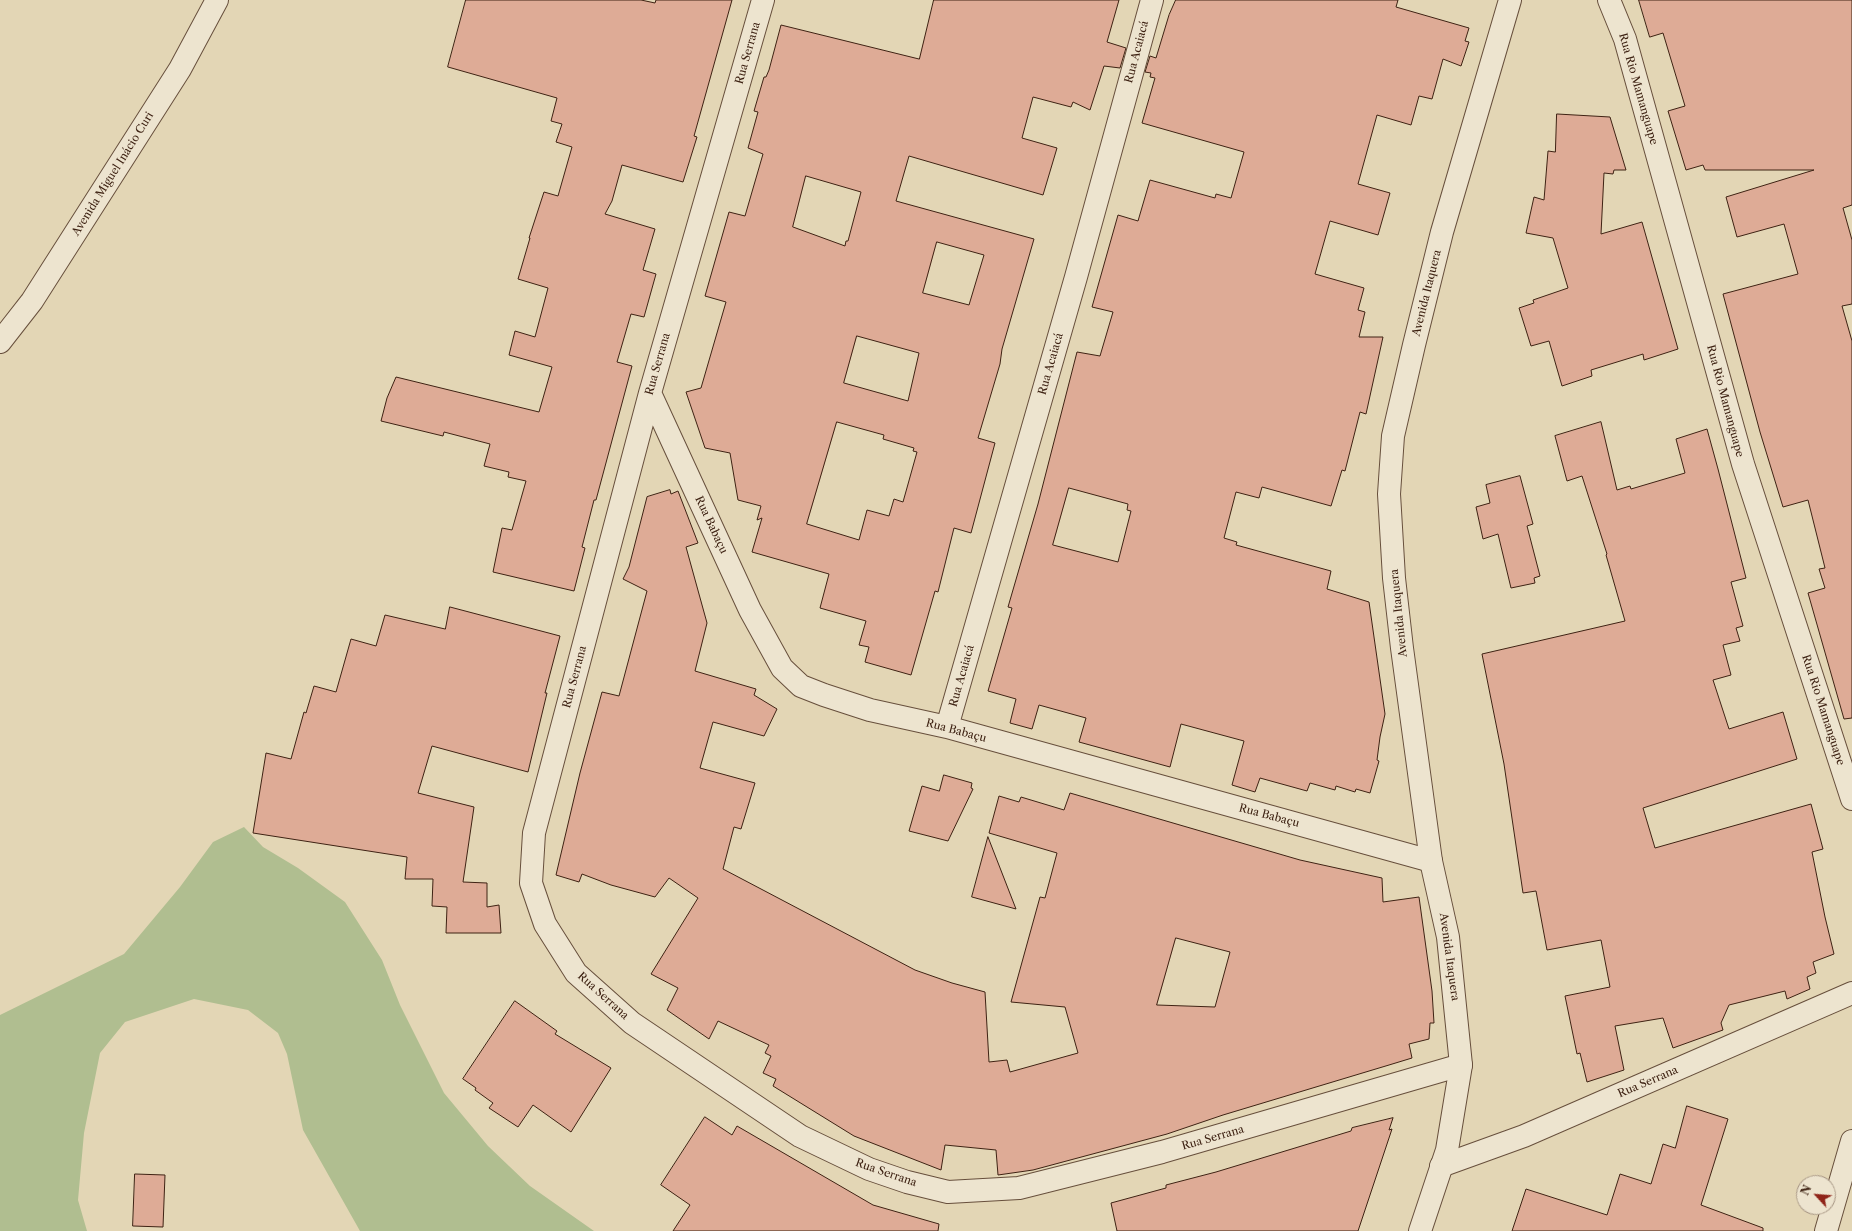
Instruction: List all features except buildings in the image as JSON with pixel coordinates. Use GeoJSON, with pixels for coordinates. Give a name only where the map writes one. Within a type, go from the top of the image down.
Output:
{"type":"FeatureCollection","features":[{"type":"Feature","properties":{"kind":"street","name":"Avenida Miguel Inácio Curi"},"geometry":{"type":"LineString","coordinates":[[0,342],[32,301],[180,69],[217,0]]}},
{"type":"Feature","properties":{"kind":"street","name":"Rua Serrana"},"geometry":{"type":"LineString","coordinates":[[763,0],[650,393],[534,833],[531,883],[545,924],[576,973],[632,1023],[800,1136],[869,1169],[907,1182],[948,1192],[1027,1186],[1162,1152],[1461,1065]]}},
{"type":"Feature","properties":{"kind":"street","name":"Rua Acaiacá"},"geometry":{"type":"LineString","coordinates":[[947,728],[1076,277],[1152,0]]}},
{"type":"Feature","properties":{"kind":"street","name":"Avenida Itaquera"},"geometry":{"type":"LineString","coordinates":[[1420,1231],[1447,1150],[1461,1065],[1448,937],[1431,861],[1394,578],[1389,494],[1393,436],[1442,232],[1510,0]]}},
{"type":"Feature","properties":{"kind":"street","name":"Rua Rio Mamanguape"},"geometry":{"type":"LineString","coordinates":[[1609,0],[1625,39],[1743,464],[1852,799]]}},
{"type":"Feature","properties":{"kind":"street","name":"Rua Babaçu"},"geometry":{"type":"LineString","coordinates":[[650,393],[750,610],[782,668],[801,686],[870,710],[947,728],[1431,861]]}},
{"type":"Feature","properties":{"kind":"street","name":"Rua Serrana"},"geometry":{"type":"LineString","coordinates":[[1441,1166],[1524,1136],[1852,992]]}},
{"type":"Feature","properties":{"kind":"street"},"geometry":{"type":"LineString","coordinates":[[1826,1231],[1852,1141]]}},
{"type":"Feature","properties":{"kind":"green space"},"geometry":{"type":"Polygon","coordinates":[[[244,827],[263,847],[298,868],[345,902],[382,960],[400,1005],[444,1093],[488,1146],[530,1186],[594,1231],[360,1231],[303,1130],[287,1054],[278,1033],[248,1010],[194,999],[125,1022],[100,1053],[84,1133],[78,1200],[87,1231],[0,1231],[0,1015],[124,954],[180,887],[213,842],[244,827]]]}}]}
